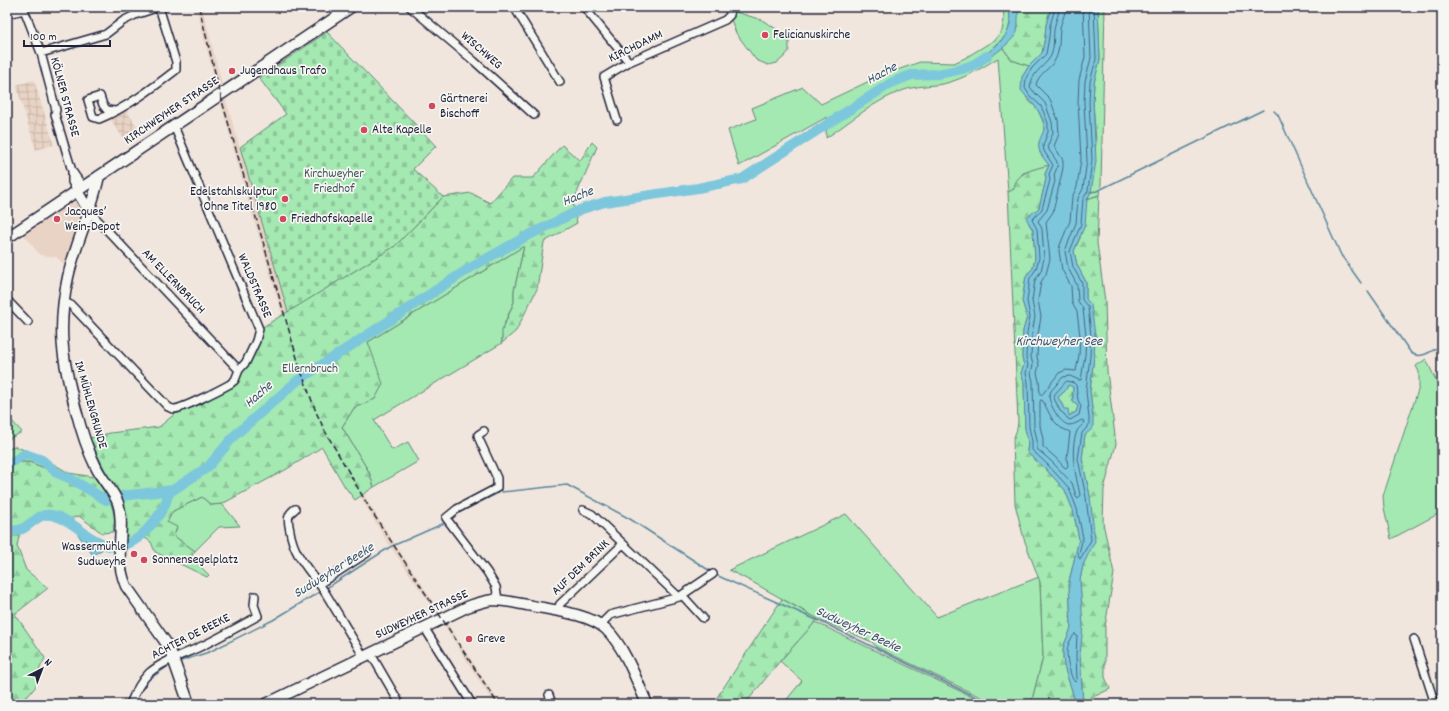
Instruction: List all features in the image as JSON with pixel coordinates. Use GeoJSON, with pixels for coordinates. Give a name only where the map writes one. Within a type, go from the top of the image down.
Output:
{"type":"FeatureCollection","features":[{"type":"Feature","properties":{"kind":"main road","name":"KIRCHWEYHER STRASSE"},"geometry":{"type":"LineString","coordinates":[[7,238],[351,7]]}},
{"type":"Feature","properties":{"kind":"main road","name":"IM MÜHLENGRUNDE"},"geometry":{"type":"LineString","coordinates":[[99,176],[91,207],[75,250],[64,302],[61,339],[66,374],[88,449],[96,468],[118,503],[121,514],[121,569],[126,586],[169,647],[189,704]]}},
{"type":"Feature","properties":{"kind":"main road"},"geometry":{"type":"LineString","coordinates":[[80,189],[91,207]]}},
{"type":"Feature","properties":{"kind":"main road","name":"SUDWEYHER STRASSE"},"geometry":{"type":"LineString","coordinates":[[266,704],[476,603],[498,600],[557,611],[582,617],[600,624],[610,633],[619,647],[634,674],[647,704]]}},
{"type":"Feature","properties":{"kind":"street"},"geometry":{"type":"LineString","coordinates":[[41,53],[106,34],[123,21],[135,15],[159,7],[176,62],[176,70],[154,87],[115,111]]}},
{"type":"Feature","properties":{"kind":"street","name":"WISCHWEG"},"geometry":{"type":"LineString","coordinates":[[410,7],[474,61],[534,115]]}},
{"type":"Feature","properties":{"kind":"street"},"geometry":{"type":"LineString","coordinates":[[514,7],[560,82]]}},
{"type":"Feature","properties":{"kind":"street"},"geometry":{"type":"LineString","coordinates":[[584,7],[629,62]]}},
{"type":"Feature","properties":{"kind":"street","name":"KIRCHDAMM"},"geometry":{"type":"LineString","coordinates":[[617,120],[604,77],[629,62],[726,20],[730,14],[728,7]]}},
{"type":"Feature","properties":{"kind":"street"},"geometry":{"type":"LineString","coordinates":[[7,14],[23,9]]}},
{"type":"Feature","properties":{"kind":"street","name":"KÖLNER STRASSE"},"geometry":{"type":"LineString","coordinates":[[23,9],[41,53],[56,110],[55,114],[72,171],[72,182],[80,189]]}},
{"type":"Feature","properties":{"kind":"street","name":"WALDSTRASSE"},"geometry":{"type":"LineString","coordinates":[[64,302],[71,305],[168,407],[176,409],[236,380],[239,370],[246,362],[256,341],[259,329],[174,126]]}},
{"type":"Feature","properties":{"kind":"street","name":"AM ELLERNBRUCH"},"geometry":{"type":"LineString","coordinates":[[91,207],[239,370]]}},
{"type":"Feature","properties":{"kind":"street"},"geometry":{"type":"LineString","coordinates":[[7,300],[28,322]]}},
{"type":"Feature","properties":{"kind":"street"},"geometry":{"type":"LineString","coordinates":[[484,431],[478,435],[497,478],[497,488],[457,509],[448,520],[490,577],[496,587],[498,600]]}},
{"type":"Feature","properties":{"kind":"street"},"geometry":{"type":"LineString","coordinates":[[295,509],[291,512],[288,518],[291,537],[296,552],[325,592],[400,704]]}},
{"type":"Feature","properties":{"kind":"street","name":"AUF DEM BRINK"},"geometry":{"type":"LineString","coordinates":[[583,510],[592,514],[681,596],[702,618]]}},
{"type":"Feature","properties":{"kind":"street","name":"AUF DEM BRINK"},"geometry":{"type":"LineString","coordinates":[[557,611],[560,604],[623,544]]}},
{"type":"Feature","properties":{"kind":"street"},"geometry":{"type":"LineString","coordinates":[[319,584],[367,553]]}},
{"type":"Feature","properties":{"kind":"street"},"geometry":{"type":"LineString","coordinates":[[600,624],[610,615],[681,596],[714,574]]}},
{"type":"Feature","properties":{"kind":"street","name":"ACHTER DE BEEKE"},"geometry":{"type":"LineString","coordinates":[[130,704],[141,682],[150,673],[167,661],[204,645],[258,616],[254,605],[255,596]]}},
{"type":"Feature","properties":{"kind":"street"},"geometry":{"type":"LineString","coordinates":[[424,627],[472,704]]}},
{"type":"Feature","properties":{"kind":"street"},"geometry":{"type":"LineString","coordinates":[[1414,639],[1435,704]]}},
{"type":"Feature","properties":{"kind":"street"},"geometry":{"type":"LineString","coordinates":[[549,695],[552,704]]}},
{"type":"Feature","properties":{"kind":"shaded area"},"geometry":{"type":"Polygon","coordinates":[[[196,7],[202,7],[226,100],[305,372],[328,429],[371,507],[500,704],[494,704],[439,617],[384,537],[322,432],[303,385],[248,200],[196,7]]]}},
{"type":"Feature","properties":{"kind":"shaded area"},"geometry":{"type":"Polygon","coordinates":[[[34,80],[54,145],[36,150],[16,85],[34,80]]]}},
{"type":"Feature","properties":{"kind":"shaded area"},"geometry":{"type":"Polygon","coordinates":[[[124,107],[140,131],[124,140],[109,117],[124,107]]]}},
{"type":"Feature","properties":{"kind":"shaded area"},"geometry":{"type":"Polygon","coordinates":[[[78,202],[81,207],[82,214],[65,265],[56,257],[40,255],[24,235],[72,203],[78,202]]]}},
{"type":"Feature","properties":{"kind":"green space"},"geometry":{"type":"Polygon","coordinates":[[[1003,7],[1010,7],[1010,23],[1007,34],[989,52],[982,62],[1002,47],[1012,60],[1029,66],[1022,77],[1027,99],[1037,108],[1044,124],[1044,131],[1039,143],[1040,153],[1049,165],[1023,173],[1014,189],[1008,192],[998,58],[972,73],[951,82],[913,88],[893,94],[873,105],[826,138],[827,117],[739,166],[728,130],[756,119],[752,108],[803,87],[821,104],[880,76],[920,62],[954,63],[996,39],[1002,31],[1004,19],[1003,7]]]}},
{"type":"Feature","properties":{"kind":"green space"},"geometry":{"type":"Polygon","coordinates":[[[1019,7],[1047,7],[1050,11],[1046,25],[1042,53],[1029,66],[1012,60],[1002,47],[1012,38],[1016,29],[1019,7]]]}},
{"type":"Feature","properties":{"kind":"green space"},"geometry":{"type":"Polygon","coordinates":[[[1098,7],[1105,7],[1101,185],[1099,195],[1087,199],[1091,192],[1096,142],[1093,102],[1094,83],[1100,59],[1098,7]]]}},
{"type":"Feature","properties":{"kind":"green space"},"geometry":{"type":"Polygon","coordinates":[[[736,12],[762,20],[778,30],[789,34],[789,51],[777,63],[768,65],[756,60],[736,33],[730,17],[736,12]]]}},
{"type":"Feature","properties":{"kind":"green space","name":"Kirchweyher Friedhof"},"geometry":{"type":"Polygon","coordinates":[[[327,32],[436,146],[413,169],[443,197],[395,246],[288,312],[240,147],[286,114],[259,78],[327,32]]]}},
{"type":"Feature","properties":{"kind":"green space","name":"Ellernbruch"},"geometry":{"type":"Polygon","coordinates":[[[592,142],[597,147],[573,202],[577,223],[544,242],[537,289],[516,331],[502,343],[502,331],[514,302],[514,291],[524,246],[368,342],[383,384],[375,399],[354,408],[342,427],[369,472],[374,487],[355,500],[345,487],[322,447],[287,469],[222,504],[211,505],[202,497],[173,511],[167,522],[177,527],[174,536],[195,551],[191,557],[209,575],[207,577],[155,552],[151,542],[139,534],[125,542],[127,522],[123,505],[90,438],[110,433],[159,427],[177,412],[232,385],[261,328],[395,246],[443,197],[471,193],[490,203],[512,178],[533,178],[562,145],[580,161],[592,142]]]}},
{"type":"Feature","properties":{"kind":"green space"},"geometry":{"type":"Polygon","coordinates":[[[1049,165],[1045,174],[1046,179],[1039,208],[1032,215],[1029,224],[1033,230],[1035,258],[1033,268],[1026,276],[1022,301],[1027,317],[1023,331],[1022,358],[1024,365],[1021,373],[1024,382],[1025,428],[1028,441],[1027,452],[1044,467],[1065,490],[1073,510],[1079,539],[1069,582],[1071,626],[1063,652],[1064,666],[1075,704],[1031,704],[1043,657],[1040,582],[1024,539],[1015,504],[1013,440],[1018,422],[1008,192],[1014,189],[1015,183],[1022,175],[1032,170],[1049,165]]]}},
{"type":"Feature","properties":{"kind":"green space"},"geometry":{"type":"Polygon","coordinates":[[[1099,195],[1097,243],[1105,301],[1107,371],[1116,444],[1104,489],[1103,523],[1114,573],[1105,627],[1105,677],[1110,689],[1089,699],[1088,704],[1083,704],[1080,655],[1080,580],[1083,565],[1088,553],[1090,496],[1082,459],[1085,434],[1093,418],[1090,391],[1095,335],[1086,299],[1086,282],[1077,265],[1074,251],[1080,238],[1087,199],[1099,195]]]}},
{"type":"Feature","properties":{"kind":"green space"},"geometry":{"type":"Polygon","coordinates":[[[524,246],[514,291],[514,302],[505,322],[502,343],[374,420],[392,450],[408,442],[419,461],[374,487],[369,472],[342,427],[354,408],[375,399],[368,342],[524,246]]]}},
{"type":"Feature","properties":{"kind":"green space"},"geometry":{"type":"Polygon","coordinates":[[[1426,359],[1442,393],[1442,512],[1391,539],[1384,508],[1383,496],[1419,387],[1419,372],[1416,366],[1426,359]]]}},
{"type":"Feature","properties":{"kind":"green space"},"geometry":{"type":"Polygon","coordinates":[[[1068,385],[1073,386],[1073,402],[1078,406],[1076,412],[1069,416],[1064,410],[1058,397],[1065,391],[1068,385]]]}},
{"type":"Feature","properties":{"kind":"green space"},"geometry":{"type":"Polygon","coordinates":[[[7,406],[11,420],[22,432],[7,440],[7,406]]]}},
{"type":"Feature","properties":{"kind":"green space"},"geometry":{"type":"Polygon","coordinates":[[[14,446],[40,456],[45,468],[29,462],[15,462],[7,467],[7,450],[14,446]]]}},
{"type":"Feature","properties":{"kind":"green space"},"geometry":{"type":"Polygon","coordinates":[[[40,456],[69,473],[94,477],[111,505],[114,515],[114,526],[113,532],[102,533],[79,516],[69,519],[47,512],[34,517],[20,532],[17,546],[26,570],[48,588],[15,614],[45,658],[40,668],[36,686],[28,696],[12,704],[7,704],[7,467],[15,462],[29,462],[45,468],[40,456]]]}},
{"type":"Feature","properties":{"kind":"green space"},"geometry":{"type":"Polygon","coordinates":[[[202,497],[211,505],[222,504],[240,526],[219,527],[195,551],[174,536],[167,522],[173,511],[202,497]]]}},
{"type":"Feature","properties":{"kind":"green space"},"geometry":{"type":"Polygon","coordinates":[[[846,514],[937,617],[1039,577],[1043,657],[1031,704],[995,704],[876,647],[872,642],[818,619],[729,570],[846,514]]]}},
{"type":"Feature","properties":{"kind":"green space"},"geometry":{"type":"Polygon","coordinates":[[[782,599],[818,619],[780,661],[745,704],[717,704],[714,702],[782,599]]]}},
{"type":"Feature","properties":{"kind":"green space"},"geometry":{"type":"Polygon","coordinates":[[[815,622],[987,704],[865,704],[862,702],[860,704],[783,704],[802,681],[780,661],[815,622]]]}},
{"type":"Feature","properties":{"kind":"water"},"geometry":{"type":"Polygon","coordinates":[[[1010,7],[1019,7],[1017,32],[1005,46],[992,56],[975,64],[1001,41],[1005,35],[1010,23],[1010,7]]]}},
{"type":"Feature","properties":{"kind":"water","name":"Kirchweyher See"},"geometry":{"type":"Polygon","coordinates":[[[1047,7],[1098,7],[1100,59],[1094,83],[1093,102],[1096,161],[1091,192],[1087,199],[1085,225],[1074,251],[1077,265],[1086,282],[1086,299],[1091,305],[1095,335],[1090,391],[1093,428],[1085,435],[1082,459],[1090,496],[1095,541],[1083,565],[1080,580],[1083,626],[1080,655],[1083,704],[1075,704],[1063,659],[1064,645],[1071,626],[1069,582],[1079,539],[1073,510],[1065,490],[1044,467],[1027,452],[1028,441],[1025,428],[1024,382],[1021,373],[1024,365],[1022,358],[1023,331],[1027,317],[1022,301],[1026,276],[1033,268],[1035,258],[1033,230],[1026,218],[1039,208],[1046,179],[1045,174],[1049,165],[1041,155],[1039,149],[1044,128],[1043,119],[1038,110],[1021,90],[1022,77],[1029,66],[1042,53],[1046,25],[1050,11],[1047,7]],[[1068,385],[1065,391],[1058,397],[1064,409],[1068,409],[1069,416],[1076,412],[1078,406],[1073,402],[1073,387],[1068,385]]]}},
{"type":"Feature","properties":{"kind":"water"},"geometry":{"type":"Polygon","coordinates":[[[83,529],[103,539],[107,544],[103,549],[93,555],[77,533],[83,529]]]}},
{"type":"Feature","properties":{"kind":"waterway","name":"Hache"},"geometry":{"type":"LineString","coordinates":[[7,465],[25,454],[42,460],[57,473],[71,479],[106,500],[121,496],[173,490],[208,467],[234,436],[297,381],[470,268],[527,236],[582,209],[605,202],[698,188],[742,179],[891,83],[911,75],[938,74],[962,69],[975,64],[987,56]]}},
{"type":"Feature","properties":{"kind":"waterway"},"geometry":{"type":"LineString","coordinates":[[1090,192],[1097,191],[1263,110]]}},
{"type":"Feature","properties":{"kind":"waterway"},"geometry":{"type":"LineString","coordinates":[[1274,111],[1278,115],[1341,255],[1361,283]]}},
{"type":"Feature","properties":{"kind":"waterway"},"geometry":{"type":"LineString","coordinates":[[1368,291],[1411,353],[1415,355],[1423,355],[1442,345]]}},
{"type":"Feature","properties":{"kind":"waterway","name":"Sudweyher Beeke"},"geometry":{"type":"LineString","coordinates":[[502,492],[567,485],[630,519],[710,571]]}},
{"type":"Feature","properties":{"kind":"waterway"},"geometry":{"type":"LineString","coordinates":[[7,531],[20,530],[39,517],[51,515],[72,524],[102,544],[113,546],[125,545],[138,538],[150,527],[165,505],[168,495],[173,490]]}},
{"type":"Feature","properties":{"kind":"waterway","name":"Sudweyher Beeke"},"geometry":{"type":"LineString","coordinates":[[450,520],[460,512],[498,493]]}},
{"type":"Feature","properties":{"kind":"waterway","name":"Sudweyher Beeke"},"geometry":{"type":"LineString","coordinates":[[325,589],[390,547],[447,522]]}},
{"type":"Feature","properties":{"kind":"waterway","name":"Sudweyher Beeke"},"geometry":{"type":"LineString","coordinates":[[716,575],[830,626],[990,704]]}},
{"type":"Feature","properties":{"kind":"waterway","name":"Sudweyher Beeke"},"geometry":{"type":"LineString","coordinates":[[178,662],[209,652],[273,620],[321,591]]}},
{"type":"Feature","properties":{"kind":"waterway","name":"Sudweyher Beeke"},"geometry":{"type":"LineString","coordinates":[[139,694],[148,680],[170,665]]}},
{"type":"Feature","properties":{"kind":"railway"},"geometry":{"type":"LineString","coordinates":[[199,7],[222,101],[237,153],[300,368],[316,412],[325,431],[370,509],[498,704]]}},
{"type":"Feature","properties":{"kind":"place","name":"Felicianuskirche"},"geometry":{"type":"Point","coordinates":[765,35]}},
{"type":"Feature","properties":{"kind":"place","name":"Jugendhaus Trafo"},"geometry":{"type":"Point","coordinates":[232,71]}},
{"type":"Feature","properties":{"kind":"place","name":"Gärtnerei Bischoff"},"geometry":{"type":"Point","coordinates":[432,106]}},
{"type":"Feature","properties":{"kind":"place","name":"Alte Kapelle"},"geometry":{"type":"Point","coordinates":[364,130]}},
{"type":"Feature","properties":{"kind":"place","name":"Edelstahlskulptur Ohne Titel 1980"},"geometry":{"type":"Point","coordinates":[285,199]}},
{"type":"Feature","properties":{"kind":"place","name":"Jacques’ Wein-Depot"},"geometry":{"type":"Point","coordinates":[57,219]}},
{"type":"Feature","properties":{"kind":"place","name":"Friedhofskapelle"},"geometry":{"type":"Point","coordinates":[283,219]}},
{"type":"Feature","properties":{"kind":"place","name":"Wassermühle Sudweyhe"},"geometry":{"type":"Point","coordinates":[134,554]}},
{"type":"Feature","properties":{"kind":"place","name":"Sonnensegelplatz"},"geometry":{"type":"Point","coordinates":[144,560]}},
{"type":"Feature","properties":{"kind":"place","name":"Greve"},"geometry":{"type":"Point","coordinates":[469,639]}}]}
